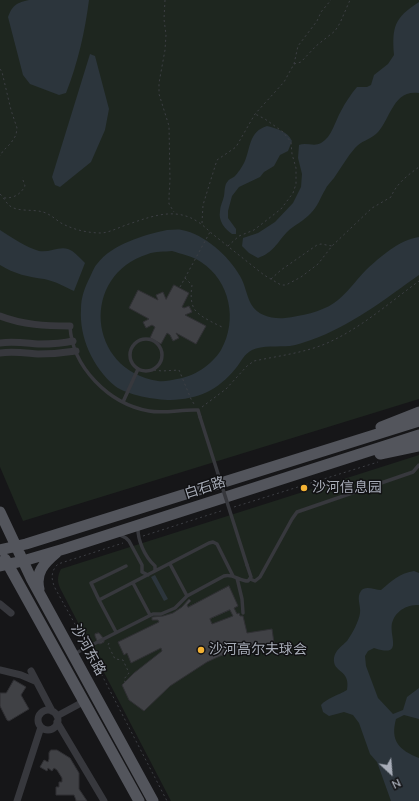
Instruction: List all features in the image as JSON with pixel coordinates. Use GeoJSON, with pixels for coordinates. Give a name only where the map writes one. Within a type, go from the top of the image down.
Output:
{"type":"FeatureCollection","features":[{"type":"Feature","properties":{"kind":"main road"},"geometry":{"type":"LineString","coordinates":[[333,449],[396,420],[419,412]]}},
{"type":"Feature","properties":{"kind":"main road","name":"白石路"},"geometry":{"type":"LineString","coordinates":[[0,549],[16,547],[419,421]]}},
{"type":"Feature","properties":{"kind":"main road","name":"白石路"},"geometry":{"type":"LineString","coordinates":[[4,565],[64,549],[419,435]]}},
{"type":"Feature","properties":{"kind":"main road"},"geometry":{"type":"LineString","coordinates":[[338,462],[419,446]]}},
{"type":"Feature","properties":{"kind":"main road","name":"沙河东路"},"geometry":{"type":"LineString","coordinates":[[0,512],[42,598],[153,801]]}},
{"type":"Feature","properties":{"kind":"main road","name":"沙河东路"},"geometry":{"type":"LineString","coordinates":[[0,549],[4,565],[139,801]]}},
{"type":"Feature","properties":{"kind":"main road"},"geometry":{"type":"LineString","coordinates":[[42,598],[38,581],[40,569],[50,558],[64,549]]}},
{"type":"Feature","properties":{"kind":"street"},"geometry":{"type":"LineString","coordinates":[[0,316],[13,321],[31,324],[70,326]]}},
{"type":"Feature","properties":{"kind":"street"},"geometry":{"type":"LineString","coordinates":[[0,344],[18,342],[55,344],[73,342]]}},
{"type":"Feature","properties":{"kind":"street"},"geometry":{"type":"LineString","coordinates":[[0,353],[18,352],[39,354],[76,351]]}},
{"type":"Feature","properties":{"kind":"street"},"geometry":{"type":"LineString","coordinates":[[0,604],[11,613]]}},
{"type":"Feature","properties":{"kind":"street"},"geometry":{"type":"LineString","coordinates":[[0,670],[21,675],[35,681]]}},
{"type":"Feature","properties":{"kind":"street"},"geometry":{"type":"LineString","coordinates":[[31,672],[55,717],[104,801]]}},
{"type":"Feature","properties":{"kind":"street"},"geometry":{"type":"LineString","coordinates":[[55,717],[83,702]]}},
{"type":"Feature","properties":{"kind":"street"},"geometry":{"type":"LineString","coordinates":[[17,801],[41,728],[38,722],[40,714],[46,710],[55,717]]}},
{"type":"Feature","properties":{"kind":"street"},"geometry":{"type":"LineString","coordinates":[[41,728],[47,730],[54,728],[55,717]]}},
{"type":"Feature","properties":{"kind":"lane"},"geometry":{"type":"LineString","coordinates":[[70,326],[76,351],[85,368],[104,391],[114,398],[139,409],[150,411],[198,410],[251,576],[250,579]]}},
{"type":"Feature","properties":{"kind":"lane"},"geometry":{"type":"LineString","coordinates":[[148,339],[158,344],[162,353],[161,363],[154,370],[137,371],[131,362],[131,351],[133,346],[138,342],[148,339]]}},
{"type":"Feature","properties":{"kind":"lane"},"geometry":{"type":"LineString","coordinates":[[123,402],[137,371]]}},
{"type":"Feature","properties":{"kind":"lane"},"geometry":{"type":"LineString","coordinates":[[73,655],[150,615],[161,614],[171,610],[180,605],[187,596],[228,574],[245,581],[250,579],[255,580],[260,577],[297,512],[413,472],[419,465]]}},
{"type":"Feature","properties":{"kind":"lane"},"geometry":{"type":"LineString","coordinates":[[138,525],[138,537],[150,561],[155,566],[155,571]]}},
{"type":"Feature","properties":{"kind":"lane"},"geometry":{"type":"LineString","coordinates":[[115,533],[126,538],[142,566],[142,572],[148,575]]}},
{"type":"Feature","properties":{"kind":"lane"},"geometry":{"type":"LineString","coordinates":[[99,600],[213,542],[217,544],[235,577],[242,599],[243,613]]}},
{"type":"Feature","properties":{"kind":"lane"},"geometry":{"type":"LineString","coordinates":[[170,564],[187,596]]}},
{"type":"Feature","properties":{"kind":"lane"},"geometry":{"type":"LineString","coordinates":[[116,632],[91,583],[126,566]]}},
{"type":"Feature","properties":{"kind":"lane"},"geometry":{"type":"LineString","coordinates":[[133,583],[150,615]]}},
{"type":"Feature","properties":{"kind":"path"},"geometry":{"type":"LineString","coordinates":[[166,0],[164,19],[166,35],[165,50],[159,83],[159,94],[169,126],[169,204],[174,213]]}},
{"type":"Feature","properties":{"kind":"path"},"geometry":{"type":"LineString","coordinates":[[202,224],[203,205],[218,160],[236,147],[255,114],[284,82],[294,64],[298,46],[331,0]]}},
{"type":"Feature","properties":{"kind":"path"},"geometry":{"type":"LineString","coordinates":[[294,64],[301,62],[316,46],[335,31],[350,0]]}},
{"type":"Feature","properties":{"kind":"path"},"geometry":{"type":"LineString","coordinates":[[0,69],[17,128],[16,135],[11,143],[2,151],[0,156]]}},
{"type":"Feature","properties":{"kind":"path"},"geometry":{"type":"LineString","coordinates":[[228,246],[239,236],[254,230],[281,209],[288,200],[296,184],[296,168],[292,154],[291,142],[283,132],[265,119],[255,114]]}},
{"type":"Feature","properties":{"kind":"path"},"geometry":{"type":"LineString","coordinates":[[0,194],[11,206],[46,213],[73,229],[88,232],[104,233],[162,214],[174,213],[185,215],[202,224],[271,280],[281,285],[286,285],[292,283],[318,264],[332,246],[372,208],[391,197],[393,192],[409,174],[419,167]]}},
{"type":"Feature","properties":{"kind":"path"},"geometry":{"type":"LineString","coordinates":[[3,198],[16,196],[22,191],[25,186],[22,177]]}},
{"type":"Feature","properties":{"kind":"path"},"geometry":{"type":"LineString","coordinates":[[180,287],[210,232]]}},
{"type":"Feature","properties":{"kind":"path"},"geometry":{"type":"LineString","coordinates":[[271,280],[310,249],[321,244],[332,246]]}},
{"type":"Feature","properties":{"kind":"path"},"geometry":{"type":"LineString","coordinates":[[185,278],[192,285],[191,297],[195,310],[204,317],[224,328]]}},
{"type":"Feature","properties":{"kind":"path"},"geometry":{"type":"LineString","coordinates":[[154,370],[179,370],[191,399],[198,410],[220,394],[247,366],[254,361],[310,349],[326,343],[364,321],[419,281]]}},
{"type":"Feature","properties":{"kind":"path"},"geometry":{"type":"LineString","coordinates":[[111,635],[108,645],[115,659],[123,660],[129,673],[124,679],[125,682]]}},
{"type":"Feature","properties":{"kind":"shaded area"},"geometry":{"type":"Polygon","coordinates":[[[0,0],[419,0],[419,399],[23,521],[0,467],[0,0]]]}},
{"type":"Feature","properties":{"kind":"shaded area"},"geometry":{"type":"Polygon","coordinates":[[[29,0],[89,0],[80,47],[66,93],[59,95],[30,84],[23,75],[8,17],[16,5],[29,0]]]}},
{"type":"Feature","properties":{"kind":"shaded area"},"geometry":{"type":"Polygon","coordinates":[[[419,2],[419,93],[410,93],[397,101],[381,129],[352,151],[327,187],[315,208],[308,216],[287,232],[268,253],[258,258],[249,253],[242,246],[243,238],[258,233],[275,222],[293,203],[301,187],[302,174],[298,158],[299,145],[318,144],[328,137],[344,105],[357,87],[367,87],[371,85],[374,75],[388,64],[394,55],[394,30],[396,24],[404,13],[419,2]]]}},
{"type":"Feature","properties":{"kind":"shaded area"},"geometry":{"type":"Polygon","coordinates":[[[90,54],[95,56],[109,109],[105,130],[91,162],[60,187],[55,185],[52,177],[90,54]]]}},
{"type":"Feature","properties":{"kind":"shaded area"},"geometry":{"type":"Polygon","coordinates":[[[267,126],[285,133],[292,141],[288,151],[280,155],[274,166],[264,172],[260,177],[239,187],[232,196],[228,211],[228,218],[236,229],[236,234],[232,234],[227,230],[220,218],[220,209],[226,184],[236,175],[243,165],[253,136],[256,132],[267,126]]]}},
{"type":"Feature","properties":{"kind":"shaded area"},"geometry":{"type":"Polygon","coordinates":[[[0,230],[24,245],[39,251],[65,248],[75,253],[85,263],[74,291],[52,281],[16,273],[0,265],[0,230]]]}},
{"type":"Feature","properties":{"kind":"shaded area"},"geometry":{"type":"Polygon","coordinates":[[[167,230],[182,230],[190,232],[207,241],[223,254],[235,268],[242,279],[251,304],[254,308],[261,314],[275,318],[298,316],[329,306],[343,296],[366,270],[397,245],[419,237],[419,275],[354,320],[326,334],[293,346],[266,347],[252,350],[222,383],[199,396],[170,400],[150,398],[120,389],[107,379],[100,370],[85,341],[82,330],[81,305],[85,288],[93,270],[103,257],[129,241],[167,230]],[[172,251],[151,253],[126,265],[111,281],[103,301],[101,321],[106,342],[117,359],[134,373],[158,381],[189,376],[213,361],[221,350],[229,326],[230,314],[228,302],[225,290],[219,280],[211,270],[198,260],[172,251]]]}},
{"type":"Feature","properties":{"kind":"shaded area","name":"沙河高尔夫球会"},"geometry":{"type":"Polygon","coordinates":[[[419,455],[419,801],[171,801],[61,590],[58,580],[61,569],[419,455]]]}},
{"type":"Feature","properties":{"kind":"shaded area"},"geometry":{"type":"Polygon","coordinates":[[[414,571],[419,573],[419,605],[405,608],[395,616],[392,623],[392,648],[389,650],[383,650],[374,648],[368,651],[365,656],[366,666],[378,698],[393,714],[403,710],[407,697],[419,688],[419,719],[404,715],[396,719],[394,733],[395,739],[401,748],[419,758],[419,801],[391,801],[377,762],[370,754],[359,723],[353,715],[344,712],[329,716],[323,712],[321,705],[330,698],[347,690],[348,683],[346,678],[334,663],[334,658],[337,650],[347,641],[357,624],[360,613],[359,596],[361,591],[365,588],[381,590],[392,580],[408,572],[414,571]]]}},
{"type":"Feature","properties":{"kind":"shaded area"},"geometry":{"type":"Polygon","coordinates":[[[155,575],[168,599],[164,601],[151,577],[155,575]]]}},
{"type":"Feature","properties":{"kind":"building"},"geometry":{"type":"Polygon","coordinates":[[[174,285],[189,293],[182,307],[184,308],[189,306],[192,312],[185,315],[206,326],[196,344],[176,333],[179,338],[173,341],[167,333],[161,344],[150,338],[155,327],[152,325],[146,328],[143,322],[149,319],[129,308],[138,290],[158,300],[156,295],[163,292],[166,299],[174,285]]]}},
{"type":"Feature","properties":{"kind":"building","name":"沙河高尔夫球会"},"geometry":{"type":"Polygon","coordinates":[[[229,586],[238,606],[234,608],[237,614],[239,613],[240,616],[243,616],[247,633],[272,629],[274,643],[247,648],[220,656],[207,662],[170,686],[144,711],[129,700],[122,685],[134,673],[162,651],[161,648],[131,663],[127,653],[124,655],[118,642],[159,622],[158,620],[152,620],[152,617],[173,613],[182,607],[189,599],[191,601],[187,605],[188,607],[229,586]],[[230,610],[210,619],[212,624],[233,616],[230,610]]]}},
{"type":"Feature","properties":{"kind":"building"},"geometry":{"type":"Polygon","coordinates":[[[99,633],[104,639],[104,642],[100,644],[95,636],[95,634],[99,633]]]}},
{"type":"Feature","properties":{"kind":"building"},"geometry":{"type":"Polygon","coordinates":[[[14,680],[26,687],[21,695],[29,709],[9,721],[7,720],[0,706],[0,693],[6,693],[14,680]]]}},
{"type":"Feature","properties":{"kind":"building"},"geometry":{"type":"Polygon","coordinates":[[[51,750],[57,750],[70,758],[79,773],[79,789],[87,801],[76,801],[74,795],[56,795],[56,787],[59,787],[59,782],[62,782],[62,778],[54,768],[52,771],[48,768],[47,771],[40,767],[44,760],[48,762],[49,753],[51,750]]]}},
{"type":"Feature","properties":{"kind":"place","name":"沙河信息园"},"geometry":{"type":"Point","coordinates":[304,488]}},
{"type":"Feature","properties":{"kind":"place","name":"沙河高尔夫球会"},"geometry":{"type":"Point","coordinates":[201,650]}}]}
